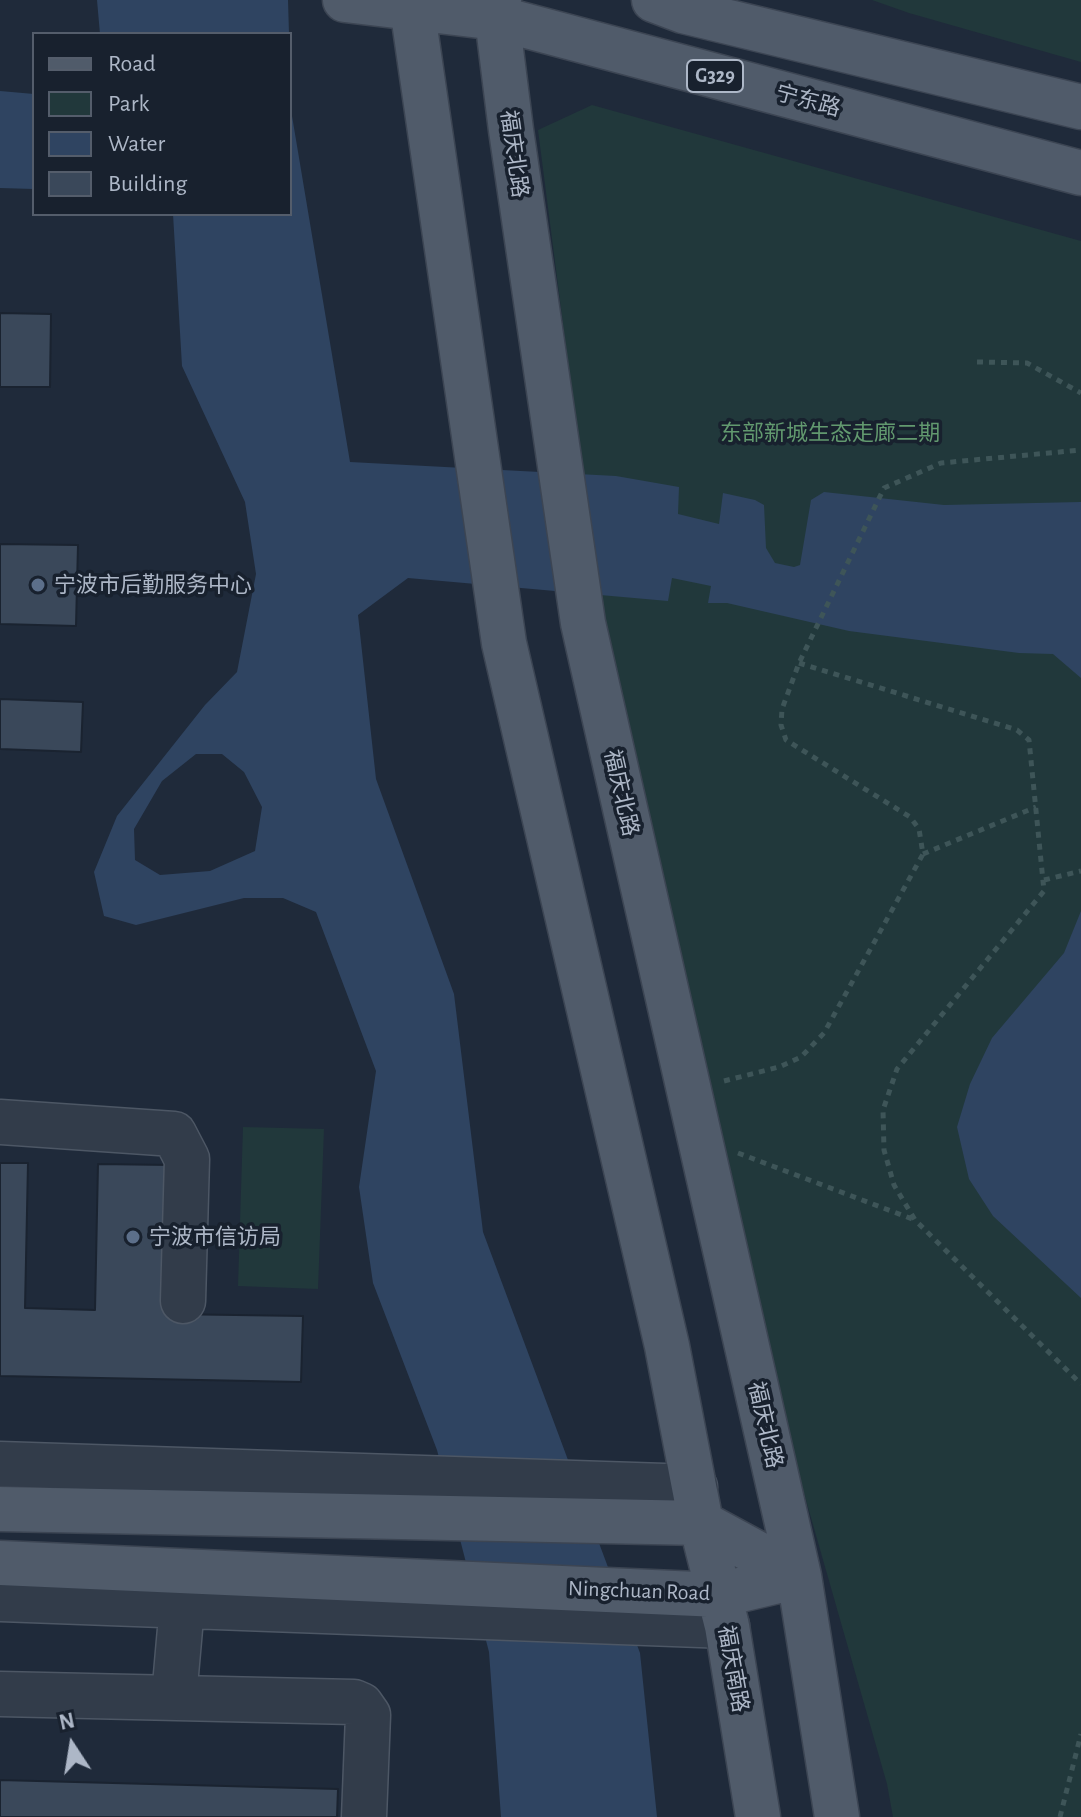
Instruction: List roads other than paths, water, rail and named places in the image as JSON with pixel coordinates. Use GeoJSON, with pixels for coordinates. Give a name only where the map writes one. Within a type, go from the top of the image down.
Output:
{"type":"FeatureCollection","features":[{"type":"Feature","properties":{"kind":"main road","name":"宁东路"},"geometry":{"type":"LineString","coordinates":[[345,0],[498,9],[1081,173]]}},
{"type":"Feature","properties":{"kind":"main road"},"geometry":{"type":"LineString","coordinates":[[654,0],[683,11],[1081,107]]}},
{"type":"Feature","properties":{"kind":"main road"},"geometry":{"type":"LineString","coordinates":[[411,5],[504,643],[667,1346],[698,1505]]}},
{"type":"Feature","properties":{"kind":"main road","name":"福庆北路"},"geometry":{"type":"LineString","coordinates":[[498,9],[583,623],[799,1576]]}},
{"type":"Feature","properties":{"kind":"main road"},"geometry":{"type":"LineString","coordinates":[[0,1509],[447,1498],[698,1505],[799,1576],[837,1817]]}},
{"type":"Feature","properties":{"kind":"main road","name":"福庆南路"},"geometry":{"type":"LineString","coordinates":[[698,1505],[723,1611],[758,1817]]}},
{"type":"Feature","properties":{"kind":"main road","name":"Ningchuan Road"},"geometry":{"type":"LineString","coordinates":[[0,1563],[475,1601],[723,1611],[799,1576]]}},
{"type":"Feature","properties":{"kind":"street"},"geometry":{"type":"LineString","coordinates":[[0,1122],[174,1134],[187,1159],[183,1301]]}},
{"type":"Feature","properties":{"kind":"street"},"geometry":{"type":"LineString","coordinates":[[0,1464],[447,1498]]}},
{"type":"Feature","properties":{"kind":"street"},"geometry":{"type":"LineString","coordinates":[[0,1599],[182,1606],[475,1601]]}},
{"type":"Feature","properties":{"kind":"street"},"geometry":{"type":"LineString","coordinates":[[174,1697],[182,1606]]}},
{"type":"Feature","properties":{"kind":"street"},"geometry":{"type":"LineString","coordinates":[[0,1694],[332,1700],[361,1705],[368,1715],[364,1817]]}},
{"type":"Feature","properties":{"kind":"water"},"geometry":{"type":"Polygon","coordinates":[[[97,0],[288,0],[289,32],[100,32],[97,0]]]}},
{"type":"Feature","properties":{"kind":"water"},"geometry":{"type":"Polygon","coordinates":[[[0,91],[32,94],[32,189],[0,188],[0,91]]]}},
{"type":"Feature","properties":{"kind":"water"},"geometry":{"type":"Polygon","coordinates":[[[292,116],[350,462],[616,476],[679,487],[678,514],[719,524],[723,493],[755,500],[764,505],[766,548],[775,563],[794,567],[800,565],[811,500],[824,492],[944,505],[1081,502],[1081,678],[1053,654],[1019,653],[849,631],[727,603],[708,603],[711,586],[672,578],[668,601],[408,578],[358,615],[376,779],[454,994],[483,1232],[640,1653],[657,1817],[501,1817],[489,1652],[437,1450],[373,1283],[359,1187],[376,1071],[316,912],[283,898],[244,898],[136,925],[104,916],[94,872],[117,816],[205,705],[237,672],[256,574],[245,502],[182,366],[173,216],[292,216],[292,116]],[[196,754],[162,781],[134,829],[135,860],[160,875],[210,871],[255,851],[262,807],[244,772],[222,754],[196,754]]]}},
{"type":"Feature","properties":{"kind":"water"},"geometry":{"type":"Polygon","coordinates":[[[1081,911],[1081,1298],[993,1216],[969,1179],[957,1127],[970,1084],[992,1038],[1064,953],[1081,911]]]}},
{"type":"Feature","properties":{"kind":"place","name":"宁波市后勤服务中心"},"geometry":{"type":"Point","coordinates":[38,585]}},
{"type":"Feature","properties":{"kind":"place","name":"宁波市信访局"},"geometry":{"type":"Point","coordinates":[133,1237]}},
{"type":"Feature","properties":{"kind":"park label","name":"东部新城生态走廊二期"},"geometry":{"type":"Point","coordinates":[830,433]}}]}
